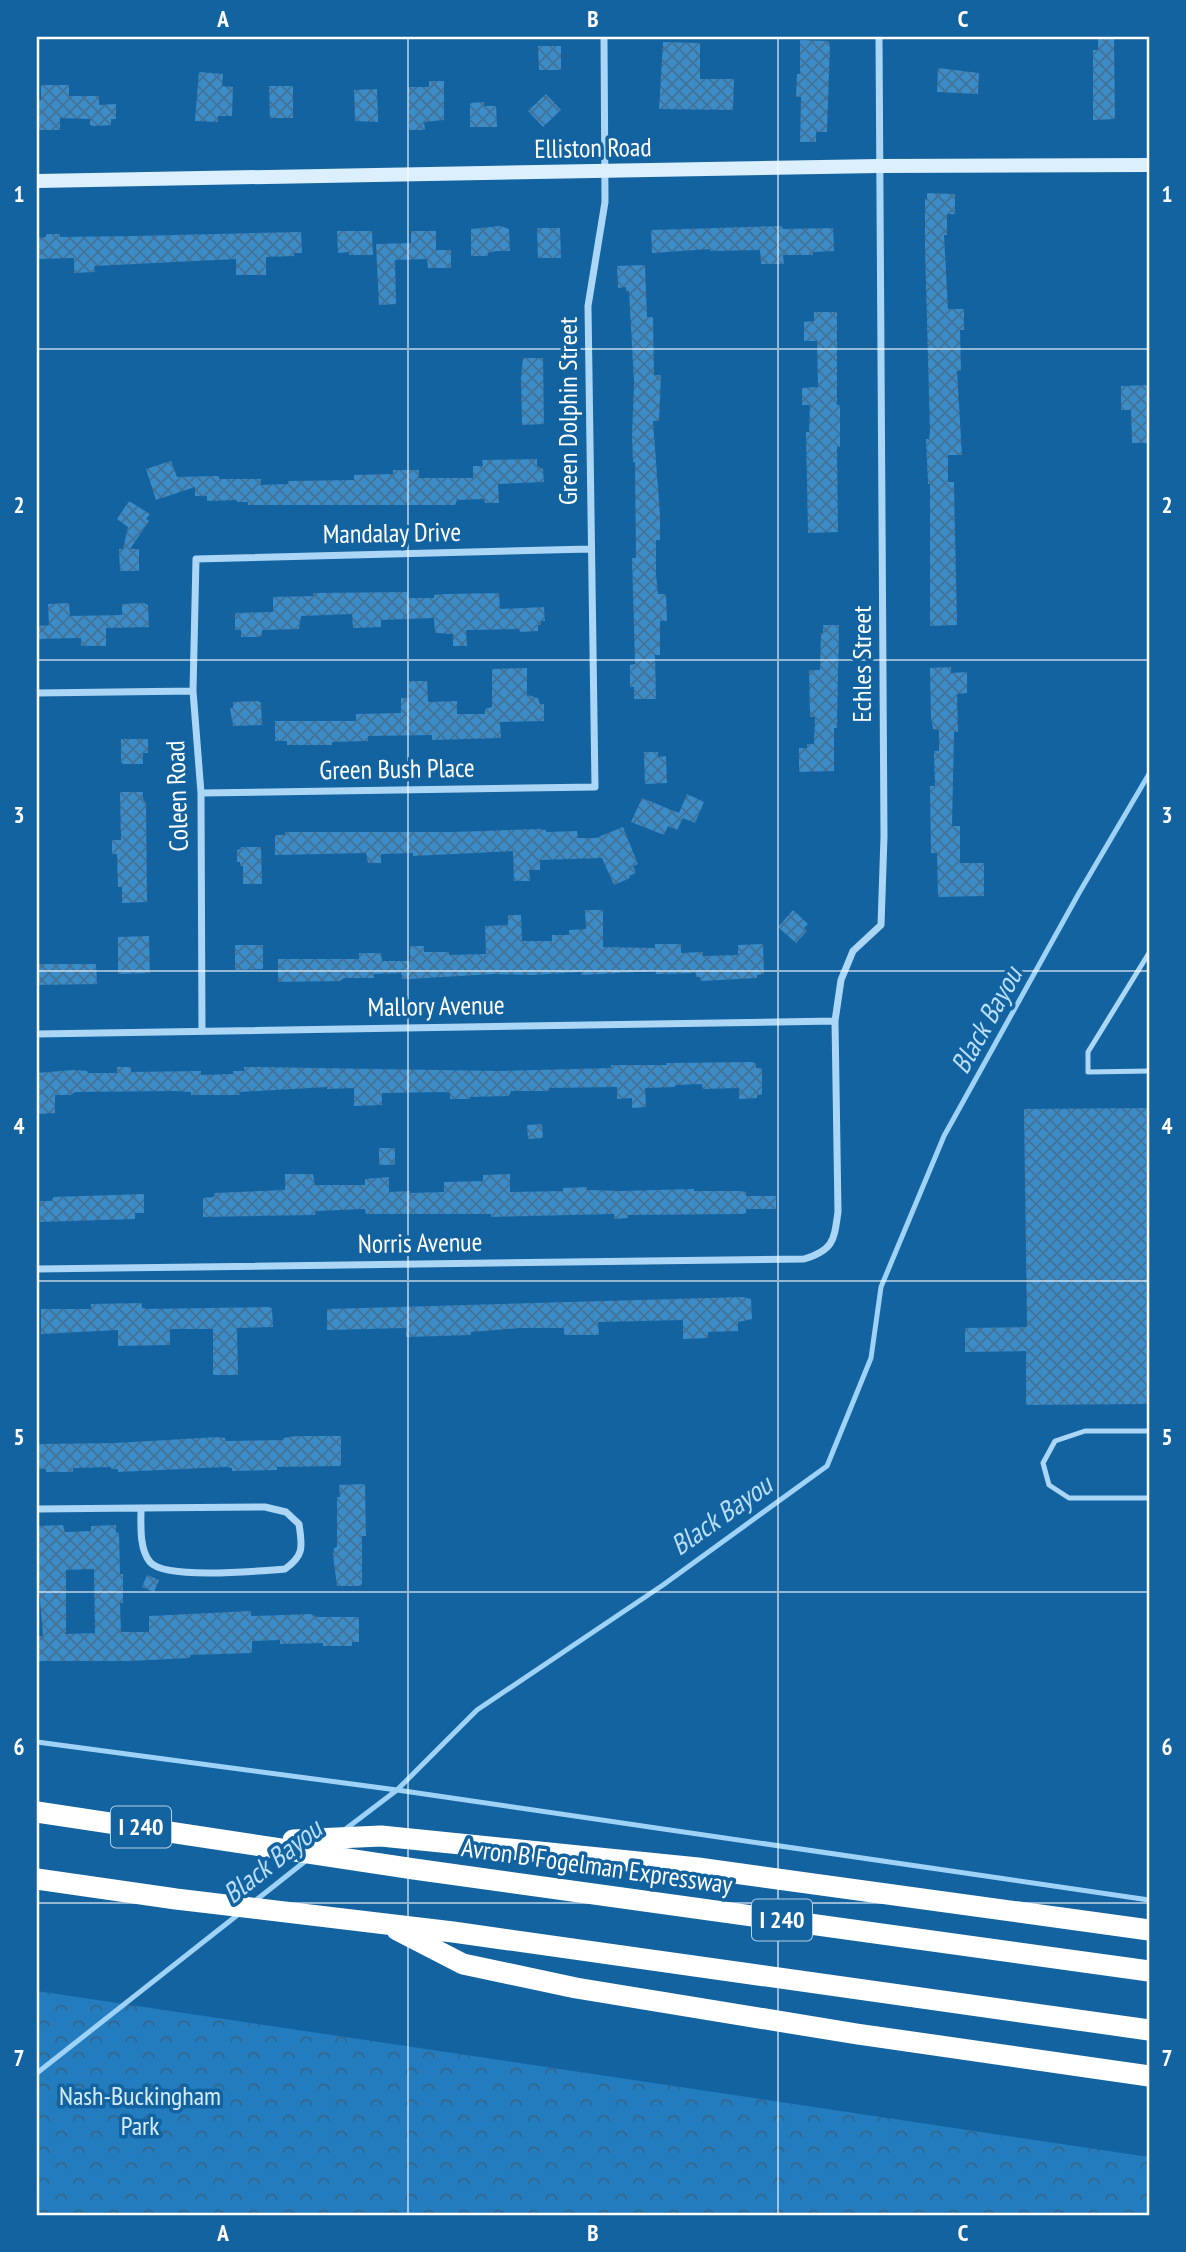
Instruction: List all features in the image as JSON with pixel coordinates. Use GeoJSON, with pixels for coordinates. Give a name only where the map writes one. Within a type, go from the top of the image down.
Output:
{"type":"FeatureCollection","features":[{"type":"Feature","properties":{"kind":"highway","name":"Avron B Fogelman Expressway"},"geometry":{"type":"LineString","coordinates":[[37,1812],[414,1869],[1149,1971]]}},
{"type":"Feature","properties":{"kind":"highway"},"geometry":{"type":"LineString","coordinates":[[246,1842],[381,1836],[740,1872],[1149,1930]]}},
{"type":"Feature","properties":{"kind":"highway","name":"I 240"},"geometry":{"type":"LineString","coordinates":[[37,1879],[176,1899],[453,1932],[1149,2030]]}},
{"type":"Feature","properties":{"kind":"highway"},"geometry":{"type":"LineString","coordinates":[[386,1925],[463,1964],[576,1988],[797,2025],[1149,2076]]}},
{"type":"Feature","properties":{"kind":"street","name":"Green Dolphin Street"},"geometry":{"type":"LineString","coordinates":[[595,787],[588,306],[602,226],[606,172],[604,37]]}},
{"type":"Feature","properties":{"kind":"street","name":"Echles Street"},"geometry":{"type":"LineString","coordinates":[[804,1259],[822,1254],[835,1236],[838,1212],[835,1021],[841,980],[853,951],[881,925],[884,823],[879,37]]}},
{"type":"Feature","properties":{"kind":"street","name":"Elliston Road"},"geometry":{"type":"LineString","coordinates":[[37,181],[879,166],[1149,165]]}},
{"type":"Feature","properties":{"kind":"street","name":"Mandalay Drive"},"geometry":{"type":"LineString","coordinates":[[196,559],[590,550]]}},
{"type":"Feature","properties":{"kind":"street","name":"Coleen Road"},"geometry":{"type":"LineString","coordinates":[[196,559],[193,691],[201,793],[202,1031]]}},
{"type":"Feature","properties":{"kind":"street"},"geometry":{"type":"LineString","coordinates":[[37,692],[193,691]]}},
{"type":"Feature","properties":{"kind":"street","name":"Green Bush Place"},"geometry":{"type":"LineString","coordinates":[[201,793],[595,787]]}},
{"type":"Feature","properties":{"kind":"street","name":"Mallory Avenue"},"geometry":{"type":"LineString","coordinates":[[37,1034],[835,1021]]}},
{"type":"Feature","properties":{"kind":"street","name":"Norris Avenue"},"geometry":{"type":"LineString","coordinates":[[37,1269],[804,1259]]}},
{"type":"Feature","properties":{"kind":"street"},"geometry":{"type":"LineString","coordinates":[[37,1509],[141,1508],[276,1508],[286,1511],[299,1524],[301,1551],[296,1561],[285,1569],[166,1571],[149,1562],[141,1530],[141,1508]]}},
{"type":"Feature","properties":{"kind":"lane"},"geometry":{"type":"LineString","coordinates":[[1149,953],[1088,1052],[1088,1072],[1149,1071]]}},
{"type":"Feature","properties":{"kind":"lane"},"geometry":{"type":"LineString","coordinates":[[1149,1431],[1085,1431],[1055,1441],[1044,1463],[1049,1485],[1069,1498],[1149,1498]]}},
{"type":"Feature","properties":{"kind":"green space","name":"Nash-Buckingham Park"},"geometry":{"type":"Polygon","coordinates":[[[37,1991],[1149,2157],[1149,2215],[37,2215],[37,1991]]]}},
{"type":"Feature","properties":{"kind":"building"},"geometry":{"type":"Polygon","coordinates":[[[1098,37],[1114,37],[1115,119],[1093,120],[1093,50],[1098,50],[1098,37]]]}},
{"type":"Feature","properties":{"kind":"building"},"geometry":{"type":"Polygon","coordinates":[[[800,40],[828,41],[830,45],[827,132],[816,132],[816,142],[800,142],[801,97],[796,97],[797,74],[800,74],[800,40]]]}},
{"type":"Feature","properties":{"kind":"building"},"geometry":{"type":"Polygon","coordinates":[[[663,42],[700,43],[700,79],[734,79],[733,110],[659,109],[663,42]]]}},
{"type":"Feature","properties":{"kind":"building"},"geometry":{"type":"Polygon","coordinates":[[[538,46],[561,46],[561,70],[539,70],[538,46]]]}},
{"type":"Feature","properties":{"kind":"building"},"geometry":{"type":"Polygon","coordinates":[[[938,68],[979,73],[978,94],[937,92],[938,68]]]}},
{"type":"Feature","properties":{"kind":"building"},"geometry":{"type":"Polygon","coordinates":[[[199,72],[223,74],[222,86],[233,87],[232,116],[218,116],[218,122],[195,121],[199,72]]]}},
{"type":"Feature","properties":{"kind":"building"},"geometry":{"type":"Polygon","coordinates":[[[429,81],[444,81],[444,120],[424,122],[425,130],[409,130],[408,87],[429,87],[429,81]]]}},
{"type":"Feature","properties":{"kind":"building"},"geometry":{"type":"Polygon","coordinates":[[[41,85],[69,85],[69,96],[99,96],[99,105],[116,104],[116,119],[111,119],[111,125],[95,126],[90,125],[90,119],[60,118],[60,130],[38,130],[41,85]]]}},
{"type":"Feature","properties":{"kind":"building"},"geometry":{"type":"Polygon","coordinates":[[[269,86],[293,86],[293,118],[270,118],[269,86]]]}},
{"type":"Feature","properties":{"kind":"building"},"geometry":{"type":"Polygon","coordinates":[[[377,89],[378,122],[355,121],[354,90],[377,89]]]}},
{"type":"Feature","properties":{"kind":"building"},"geometry":{"type":"Polygon","coordinates":[[[546,94],[561,110],[543,127],[528,111],[546,94]]]}},
{"type":"Feature","properties":{"kind":"building"},"geometry":{"type":"Polygon","coordinates":[[[484,102],[484,106],[496,106],[497,127],[470,127],[470,103],[484,102]]]}},
{"type":"Feature","properties":{"kind":"building"},"geometry":{"type":"Polygon","coordinates":[[[927,193],[955,194],[955,214],[947,214],[947,235],[944,235],[948,309],[964,309],[964,330],[960,330],[961,371],[957,371],[962,455],[948,455],[948,482],[954,482],[957,625],[930,626],[930,484],[926,439],[929,439],[930,433],[925,247],[927,193]]]}},
{"type":"Feature","properties":{"kind":"building"},"geometry":{"type":"Polygon","coordinates":[[[501,226],[509,229],[510,251],[496,251],[488,253],[488,256],[471,256],[471,229],[501,226]]]}},
{"type":"Feature","properties":{"kind":"building"},"geometry":{"type":"Polygon","coordinates":[[[782,226],[783,229],[833,228],[834,251],[813,252],[813,255],[783,255],[784,264],[761,264],[760,250],[710,249],[652,253],[651,230],[782,226]]]}},
{"type":"Feature","properties":{"kind":"building"},"geometry":{"type":"Polygon","coordinates":[[[537,228],[560,228],[561,258],[538,258],[537,228]]]}},
{"type":"Feature","properties":{"kind":"building"},"geometry":{"type":"Polygon","coordinates":[[[337,231],[372,231],[373,255],[338,253],[337,231]]]}},
{"type":"Feature","properties":{"kind":"building"},"geometry":{"type":"Polygon","coordinates":[[[411,231],[436,231],[436,250],[451,250],[451,268],[428,268],[427,259],[395,260],[396,304],[379,305],[376,244],[411,243],[411,231]]]}},
{"type":"Feature","properties":{"kind":"building"},"geometry":{"type":"Polygon","coordinates":[[[301,232],[302,253],[266,257],[266,275],[236,275],[236,259],[94,266],[95,272],[74,273],[74,258],[37,259],[37,238],[46,237],[46,234],[60,234],[60,237],[301,232]]]}},
{"type":"Feature","properties":{"kind":"building"},"geometry":{"type":"Polygon","coordinates":[[[645,265],[647,317],[653,317],[654,375],[661,375],[659,421],[653,421],[660,515],[660,540],[656,540],[656,575],[658,594],[666,594],[667,621],[660,621],[660,655],[655,655],[656,699],[634,699],[634,687],[630,687],[630,665],[635,664],[632,558],[636,558],[635,462],[632,436],[634,382],[629,291],[626,292],[626,287],[618,288],[617,266],[645,265]]]}},
{"type":"Feature","properties":{"kind":"building"},"geometry":{"type":"Polygon","coordinates":[[[814,312],[837,312],[837,405],[840,405],[840,447],[837,447],[838,532],[808,533],[806,432],[809,432],[810,405],[802,405],[802,388],[818,387],[817,341],[804,341],[804,322],[814,321],[814,312]]]}},
{"type":"Feature","properties":{"kind":"building"},"geometry":{"type":"Polygon","coordinates":[[[523,358],[543,358],[544,424],[522,425],[523,358]]]}},
{"type":"Feature","properties":{"kind":"building"},"geometry":{"type":"Polygon","coordinates":[[[1149,385],[1149,443],[1132,443],[1131,410],[1121,410],[1121,386],[1149,385]]]}},
{"type":"Feature","properties":{"kind":"building"},"geometry":{"type":"Polygon","coordinates":[[[537,459],[537,466],[543,469],[544,482],[498,484],[499,503],[485,503],[484,499],[457,500],[455,505],[248,505],[248,502],[237,500],[207,501],[207,496],[195,496],[195,487],[156,500],[146,469],[171,461],[177,477],[261,479],[261,485],[288,484],[288,481],[354,480],[354,475],[393,474],[393,470],[419,470],[419,478],[473,478],[473,466],[483,466],[482,460],[537,459]]]}},
{"type":"Feature","properties":{"kind":"building"},"geometry":{"type":"Polygon","coordinates":[[[129,501],[150,514],[146,519],[149,521],[130,549],[139,549],[139,571],[120,571],[119,549],[123,549],[128,527],[117,519],[129,501]]]}},
{"type":"Feature","properties":{"kind":"building"},"geometry":{"type":"Polygon","coordinates":[[[407,592],[408,598],[499,593],[500,609],[544,607],[545,621],[538,625],[538,631],[466,630],[467,646],[453,646],[453,634],[435,633],[434,618],[381,620],[381,627],[353,628],[352,614],[301,616],[299,629],[262,630],[260,637],[241,637],[241,630],[235,630],[235,613],[273,612],[273,597],[313,596],[313,593],[407,592]]]}},
{"type":"Feature","properties":{"kind":"building"},"geometry":{"type":"Polygon","coordinates":[[[69,603],[70,616],[122,615],[122,604],[144,603],[148,605],[149,627],[106,628],[106,646],[81,646],[81,638],[38,639],[38,626],[49,625],[48,604],[69,603]]]}},
{"type":"Feature","properties":{"kind":"building"},"geometry":{"type":"Polygon","coordinates":[[[823,625],[839,625],[834,771],[799,772],[799,748],[814,744],[815,717],[810,717],[809,670],[820,670],[823,625]]]}},
{"type":"Feature","properties":{"kind":"building"},"geometry":{"type":"Polygon","coordinates":[[[951,667],[951,673],[967,672],[967,693],[957,694],[958,732],[954,732],[952,826],[960,826],[960,863],[984,863],[984,896],[938,897],[937,853],[931,853],[930,786],[935,786],[934,751],[939,751],[939,730],[933,729],[931,717],[930,668],[951,667]]]}},
{"type":"Feature","properties":{"kind":"building"},"geometry":{"type":"Polygon","coordinates":[[[527,668],[527,695],[538,698],[540,704],[544,704],[544,721],[500,722],[501,738],[432,740],[432,735],[368,736],[368,741],[332,742],[332,745],[287,745],[287,741],[275,741],[275,721],[356,721],[356,714],[401,713],[401,698],[409,698],[409,681],[427,681],[428,702],[457,701],[457,714],[485,714],[485,709],[492,707],[492,669],[527,668]]]}},
{"type":"Feature","properties":{"kind":"building"},"geometry":{"type":"Polygon","coordinates":[[[233,702],[261,703],[262,725],[233,726],[230,708],[233,708],[233,702]]]}},
{"type":"Feature","properties":{"kind":"building"},"geometry":{"type":"Polygon","coordinates":[[[121,739],[148,739],[148,753],[143,753],[143,764],[121,762],[121,739]]]}},
{"type":"Feature","properties":{"kind":"building"},"geometry":{"type":"Polygon","coordinates":[[[644,752],[658,752],[658,757],[666,756],[667,783],[645,784],[644,752]]]}},
{"type":"Feature","properties":{"kind":"building"},"geometry":{"type":"Polygon","coordinates":[[[120,792],[143,792],[146,803],[147,902],[122,903],[122,887],[118,887],[117,854],[112,854],[112,840],[121,840],[120,792]]]}},
{"type":"Feature","properties":{"kind":"building"},"geometry":{"type":"Polygon","coordinates":[[[687,794],[704,802],[695,823],[683,818],[677,830],[668,826],[664,835],[631,822],[642,798],[679,813],[687,794]]]}},
{"type":"Feature","properties":{"kind":"building"},"geometry":{"type":"Polygon","coordinates":[[[623,827],[638,864],[633,866],[636,873],[614,885],[602,858],[540,860],[540,870],[529,870],[530,881],[514,881],[513,851],[413,856],[413,853],[381,854],[381,863],[368,863],[366,853],[275,855],[275,835],[285,835],[285,832],[539,829],[546,832],[577,831],[578,838],[596,838],[623,827]]]}},
{"type":"Feature","properties":{"kind":"building"},"geometry":{"type":"Polygon","coordinates":[[[241,847],[261,847],[262,884],[243,884],[243,866],[237,862],[237,850],[241,847]]]}},
{"type":"Feature","properties":{"kind":"building"},"geometry":{"type":"Polygon","coordinates":[[[585,910],[603,910],[603,947],[655,948],[655,944],[681,944],[681,953],[703,952],[703,956],[738,955],[738,945],[763,944],[764,974],[757,975],[757,978],[701,981],[700,977],[696,977],[696,973],[656,974],[656,971],[581,975],[581,972],[494,974],[409,979],[402,979],[401,973],[374,974],[374,978],[344,978],[340,981],[278,982],[278,959],[359,959],[359,953],[381,953],[382,961],[410,961],[410,946],[424,946],[424,952],[449,952],[449,955],[486,954],[485,926],[508,925],[508,915],[521,915],[522,941],[552,941],[552,935],[569,935],[569,930],[586,929],[585,910]]]}},
{"type":"Feature","properties":{"kind":"building"},"geometry":{"type":"Polygon","coordinates":[[[793,910],[808,924],[804,928],[807,931],[796,943],[778,927],[793,910]]]}},
{"type":"Feature","properties":{"kind":"building"},"geometry":{"type":"Polygon","coordinates":[[[149,936],[150,973],[118,974],[118,937],[149,936]]]}},
{"type":"Feature","properties":{"kind":"building"},"geometry":{"type":"Polygon","coordinates":[[[235,945],[263,945],[263,969],[235,970],[235,945]]]}},
{"type":"Feature","properties":{"kind":"building"},"geometry":{"type":"Polygon","coordinates":[[[37,964],[96,964],[97,984],[37,985],[37,964]]]}},
{"type":"Feature","properties":{"kind":"building"},"geometry":{"type":"Polygon","coordinates":[[[756,1063],[756,1068],[762,1068],[762,1092],[757,1098],[739,1099],[739,1088],[703,1089],[702,1084],[675,1085],[645,1088],[646,1107],[632,1108],[632,1098],[617,1099],[617,1087],[511,1091],[509,1096],[470,1099],[450,1099],[450,1093],[445,1092],[382,1093],[382,1105],[354,1106],[354,1088],[327,1087],[239,1092],[240,1095],[191,1095],[191,1092],[174,1091],[75,1092],[71,1095],[55,1095],[55,1113],[37,1114],[37,1073],[73,1070],[117,1073],[117,1067],[131,1067],[131,1072],[201,1071],[201,1075],[233,1074],[233,1071],[244,1071],[244,1067],[500,1071],[756,1063]]]}},
{"type":"Feature","properties":{"kind":"building"},"geometry":{"type":"Polygon","coordinates":[[[1149,1108],[1149,1404],[1026,1405],[1026,1351],[965,1352],[965,1328],[1027,1327],[1024,1109],[1149,1108]]]}},
{"type":"Feature","properties":{"kind":"building"},"geometry":{"type":"Polygon","coordinates":[[[542,1124],[543,1138],[528,1139],[527,1125],[542,1124]]]}},
{"type":"Feature","properties":{"kind":"building"},"geometry":{"type":"Polygon","coordinates":[[[379,1148],[395,1148],[395,1165],[379,1165],[379,1148]]]}},
{"type":"Feature","properties":{"kind":"building"},"geometry":{"type":"Polygon","coordinates":[[[285,1174],[313,1174],[315,1185],[365,1185],[365,1179],[389,1177],[389,1192],[410,1193],[444,1192],[444,1182],[483,1181],[483,1175],[510,1174],[510,1192],[563,1191],[563,1188],[587,1187],[587,1190],[621,1191],[742,1191],[746,1192],[746,1196],[776,1196],[776,1209],[746,1209],[743,1214],[628,1215],[628,1218],[614,1219],[614,1214],[491,1217],[491,1214],[366,1214],[365,1209],[316,1211],[315,1215],[203,1217],[203,1198],[214,1197],[214,1193],[285,1190],[285,1174]]]}},
{"type":"Feature","properties":{"kind":"building"},"geometry":{"type":"Polygon","coordinates":[[[144,1194],[144,1213],[135,1213],[135,1219],[40,1222],[40,1201],[51,1201],[54,1197],[144,1194]]]}},
{"type":"Feature","properties":{"kind":"building"},"geometry":{"type":"Polygon","coordinates":[[[743,1297],[751,1299],[752,1319],[738,1322],[738,1331],[708,1332],[708,1338],[683,1339],[683,1320],[598,1322],[599,1335],[564,1335],[564,1328],[520,1328],[471,1332],[471,1335],[406,1337],[406,1328],[327,1330],[327,1309],[743,1297]]]}},
{"type":"Feature","properties":{"kind":"building"},"geometry":{"type":"Polygon","coordinates":[[[142,1303],[142,1308],[146,1309],[268,1307],[272,1308],[273,1327],[237,1328],[238,1375],[213,1375],[213,1329],[170,1329],[170,1345],[118,1346],[118,1330],[41,1334],[41,1309],[91,1309],[91,1304],[142,1303]]]}},
{"type":"Feature","properties":{"kind":"building"},"geometry":{"type":"Polygon","coordinates":[[[297,1436],[341,1436],[341,1466],[232,1471],[232,1468],[225,1467],[118,1472],[118,1469],[111,1467],[73,1468],[73,1472],[46,1472],[46,1469],[37,1469],[37,1444],[218,1437],[225,1438],[226,1441],[283,1440],[297,1436]]]}},
{"type":"Feature","properties":{"kind":"building"},"geometry":{"type":"Polygon","coordinates":[[[365,1484],[366,1536],[362,1536],[362,1584],[337,1586],[333,1555],[334,1548],[337,1547],[339,1485],[365,1484]]]}},
{"type":"Feature","properties":{"kind":"building"},"geometry":{"type":"Polygon","coordinates":[[[63,1525],[65,1532],[91,1531],[91,1526],[116,1525],[116,1532],[119,1533],[120,1574],[123,1574],[121,1632],[149,1632],[149,1616],[251,1611],[251,1616],[311,1614],[317,1617],[359,1617],[359,1642],[352,1642],[352,1646],[323,1646],[323,1643],[280,1644],[280,1640],[252,1641],[252,1653],[130,1661],[37,1661],[37,1636],[43,1636],[37,1562],[38,1526],[63,1525]],[[94,1569],[66,1570],[66,1634],[95,1633],[94,1569]]]}},
{"type":"Feature","properties":{"kind":"building"},"geometry":{"type":"Polygon","coordinates":[[[147,1575],[159,1580],[154,1592],[142,1587],[147,1575]]]}},
{"type":"Feature","properties":{"kind":"waterway","name":"Black Bayou"},"geometry":{"type":"LineString","coordinates":[[343,1831],[397,1790],[477,1710],[663,1585],[827,1466],[871,1358],[881,1287],[944,1136],[1079,893],[1149,774]]}},
{"type":"Feature","properties":{"kind":"waterway"},"geometry":{"type":"LineString","coordinates":[[37,1742],[397,1790],[1149,1900]]}},
{"type":"Feature","properties":{"kind":"waterway","name":"Black Bayou"},"geometry":{"type":"LineString","coordinates":[[255,1901],[308,1859]]}},
{"type":"Feature","properties":{"kind":"waterway","name":"Black Bayou"},"geometry":{"type":"LineString","coordinates":[[37,2073],[240,1913]]}}]}
